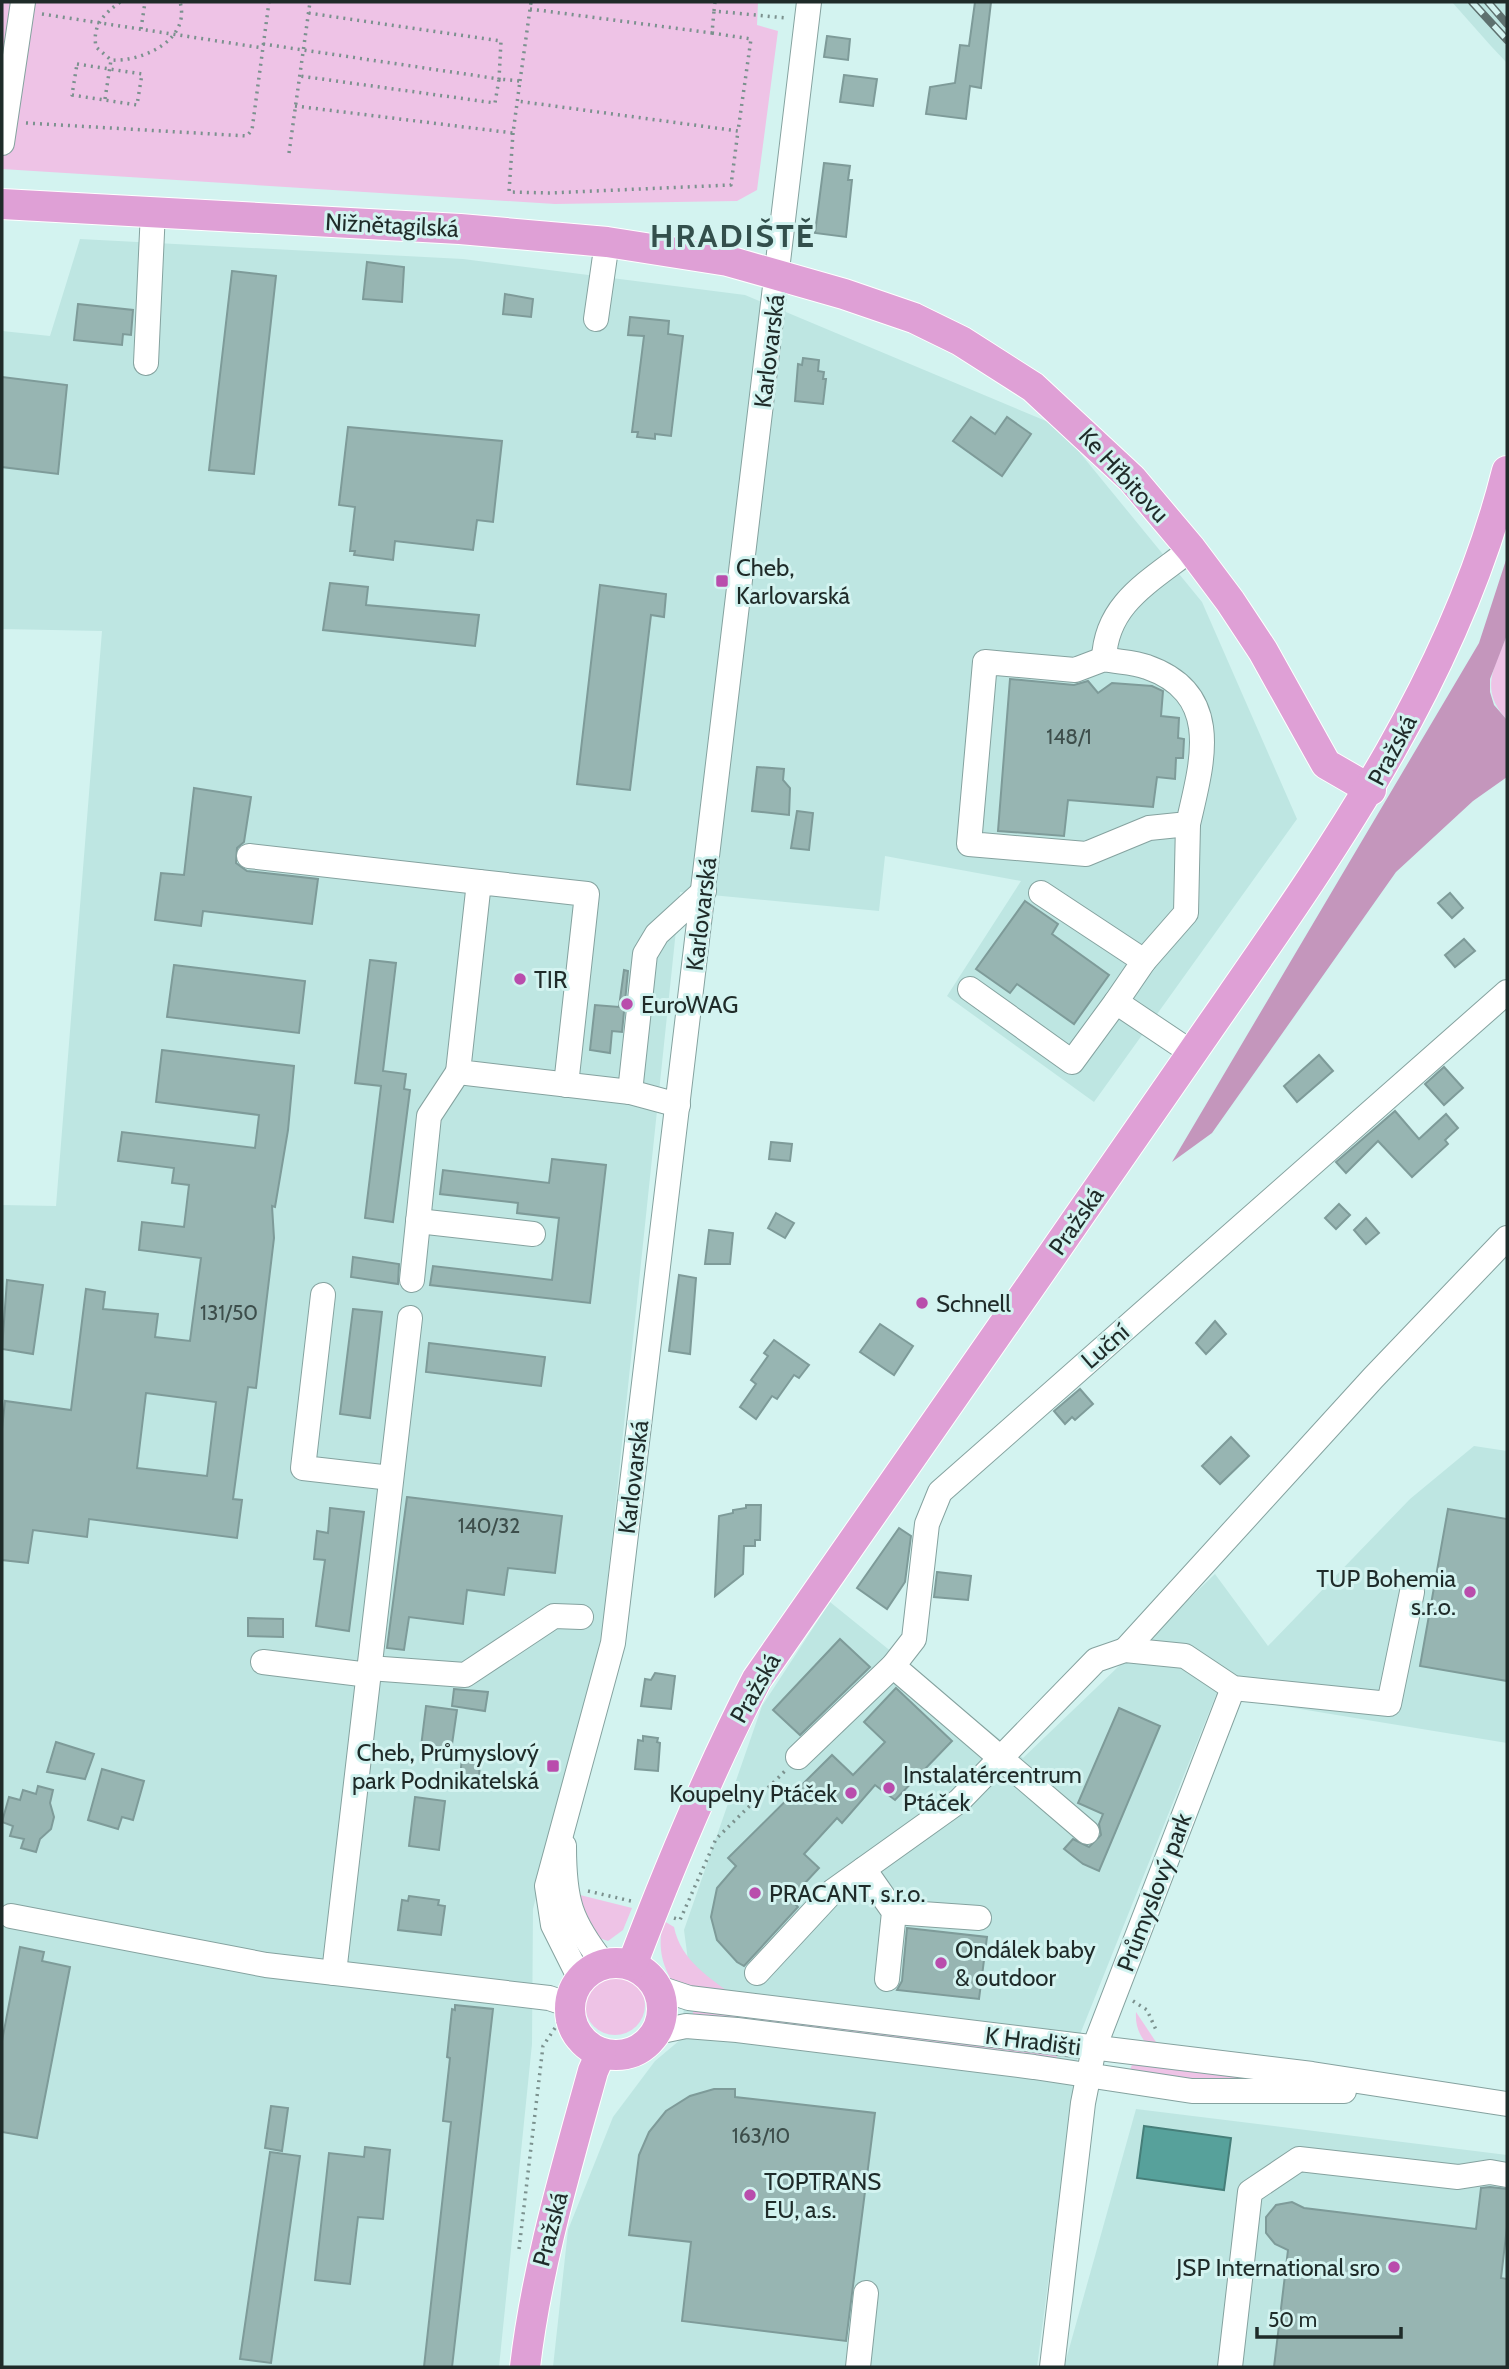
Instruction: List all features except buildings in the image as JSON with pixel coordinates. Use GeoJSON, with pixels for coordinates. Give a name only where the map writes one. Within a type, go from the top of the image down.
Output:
{"type":"FeatureCollection","features":[{"type":"Feature","properties":{"kind":"main road","name":"Nižnětagilská"},"geometry":{"type":"LineString","coordinates":[[2,204],[153,211],[607,242],[673,250],[778,274]]}},
{"type":"Feature","properties":{"kind":"main road","name":"Ke Hřbitovu"},"geometry":{"type":"LineString","coordinates":[[778,274],[914,318],[1001,363],[1033,387],[1132,479],[1191,549],[1262,651],[1326,764],[1371,790]]}},
{"type":"Feature","properties":{"kind":"main road","name":"Pražská"},"geometry":{"type":"LineString","coordinates":[[597,1978],[654,1909],[730,1730],[757,1679],[1192,1053],[1371,790],[1434,671],[1478,564],[1507,471]]}},
{"type":"Feature","properties":{"kind":"main road"},"geometry":{"type":"LineString","coordinates":[[643,1970],[659,1988],[663,2010],[657,2032],[639,2050],[614,2055],[601,2053],[578,2035],[597,1978],[643,1970]]}},
{"type":"Feature","properties":{"kind":"main road","name":"Pražská"},"geometry":{"type":"LineString","coordinates":[[525,2367],[537,2278],[550,2223],[593,2071],[601,2053]]}},
{"type":"Feature","properties":{"kind":"street"},"geometry":{"type":"LineString","coordinates":[[3,133],[22,6]]}},
{"type":"Feature","properties":{"kind":"street","name":"Karlovarská"},"geometry":{"type":"LineString","coordinates":[[597,1978],[553,1924],[546,1897],[612,1643],[808,12]]}},
{"type":"Feature","properties":{"kind":"street"},"geometry":{"type":"LineString","coordinates":[[146,363],[153,211]]}},
{"type":"Feature","properties":{"kind":"street"},"geometry":{"type":"LineString","coordinates":[[596,319],[607,242]]}},
{"type":"Feature","properties":{"kind":"street"},"geometry":{"type":"LineString","coordinates":[[1104,659],[1105,635],[1125,601],[1191,549]]}},
{"type":"Feature","properties":{"kind":"street"},"geometry":{"type":"LineString","coordinates":[[970,989],[1072,1062],[1144,961],[1186,913],[1188,824],[1202,761],[1203,725],[1192,698],[1177,683],[1147,667],[1104,659],[1075,670],[985,662],[969,844],[1086,855],[1149,828],[1188,824]]}},
{"type":"Feature","properties":{"kind":"street"},"geometry":{"type":"LineString","coordinates":[[249,856],[587,894],[566,1084]]}},
{"type":"Feature","properties":{"kind":"street"},"geometry":{"type":"LineString","coordinates":[[412,1280],[429,1116],[458,1072],[479,882]]}},
{"type":"Feature","properties":{"kind":"street"},"geometry":{"type":"LineString","coordinates":[[630,1092],[645,954],[657,934],[704,891]]}},
{"type":"Feature","properties":{"kind":"street"},"geometry":{"type":"LineString","coordinates":[[1041,893],[1144,961]]}},
{"type":"Feature","properties":{"kind":"street","name":"Luční"},"geometry":{"type":"LineString","coordinates":[[798,1757],[893,1666],[914,1639],[927,1524],[940,1492],[1507,992]]}},
{"type":"Feature","properties":{"kind":"street"},"geometry":{"type":"LineString","coordinates":[[1116,1002],[1192,1053]]}},
{"type":"Feature","properties":{"kind":"street"},"geometry":{"type":"LineString","coordinates":[[458,1072],[630,1092],[677,1105]]}},
{"type":"Feature","properties":{"kind":"street"},"geometry":{"type":"LineString","coordinates":[[418,1221],[533,1234]]}},
{"type":"Feature","properties":{"kind":"street"},"geometry":{"type":"LineString","coordinates":[[1125,1650],[1373,1378],[1507,1238]]}},
{"type":"Feature","properties":{"kind":"street"},"geometry":{"type":"LineString","coordinates":[[323,1295],[303,1468],[391,1478]]}},
{"type":"Feature","properties":{"kind":"street"},"geometry":{"type":"LineString","coordinates":[[334,1973],[410,1318]]}},
{"type":"Feature","properties":{"kind":"street"},"geometry":{"type":"LineString","coordinates":[[757,1973],[833,1891],[959,1801],[1097,1660],[1125,1650],[1185,1656],[1233,1688],[1389,1704],[1412,1592]]}},
{"type":"Feature","properties":{"kind":"street"},"geometry":{"type":"LineString","coordinates":[[263,1662],[369,1672],[465,1675],[554,1616],[581,1617]]}},
{"type":"Feature","properties":{"kind":"street"},"geometry":{"type":"LineString","coordinates":[[893,1666],[1087,1832]]}},
{"type":"Feature","properties":{"kind":"street","name":"Průmyslový park"},"geometry":{"type":"LineString","coordinates":[[1052,2367],[1087,2075],[1094,2048],[1233,1688]]}},
{"type":"Feature","properties":{"kind":"street"},"geometry":{"type":"LineString","coordinates":[[11,1916],[266,1965],[549,1998],[597,1978],[578,1931],[567,1888],[564,1860],[567,1814]]}},
{"type":"Feature","properties":{"kind":"street"},"geometry":{"type":"LineString","coordinates":[[864,1869],[894,1912],[887,1979]]}},
{"type":"Feature","properties":{"kind":"street"},"geometry":{"type":"LineString","coordinates":[[894,1912],[979,1918]]}},
{"type":"Feature","properties":{"kind":"street","name":"K Hradišti"},"geometry":{"type":"LineString","coordinates":[[659,1988],[689,1998],[1312,2074],[1408,2091],[1507,2104]]}},
{"type":"Feature","properties":{"kind":"street","name":"K Hradišti"},"geometry":{"type":"LineString","coordinates":[[657,2032],[686,2026],[737,2030],[1192,2091],[1408,2091]]}},
{"type":"Feature","properties":{"kind":"street"},"geometry":{"type":"LineString","coordinates":[[1230,2367],[1250,2192],[1299,2158],[1458,2177],[1490,2172],[1507,2175]]}},
{"type":"Feature","properties":{"kind":"street"},"geometry":{"type":"LineString","coordinates":[[858,2367],[866,2293]]}},
{"type":"Feature","properties":{"kind":"path"},"geometry":{"type":"LineString","coordinates":[[120,2],[99,23],[96,47],[111,60],[144,56],[174,34],[181,20],[180,2]]}},
{"type":"Feature","properties":{"kind":"path"},"geometry":{"type":"LineString","coordinates":[[141,29],[145,2]]}},
{"type":"Feature","properties":{"kind":"path"},"geometry":{"type":"LineString","coordinates":[[3,133],[247,136],[252,130],[269,2]]}},
{"type":"Feature","properties":{"kind":"path"},"geometry":{"type":"LineString","coordinates":[[289,153],[310,2]]}},
{"type":"Feature","properties":{"kind":"path"},"geometry":{"type":"LineString","coordinates":[[530,9],[751,39],[731,184],[549,193],[509,192],[513,133],[517,101],[520,81],[530,9],[531,2]]}},
{"type":"Feature","properties":{"kind":"path"},"geometry":{"type":"LineString","coordinates":[[712,33],[715,2]]}},
{"type":"Feature","properties":{"kind":"path"},"geometry":{"type":"LineString","coordinates":[[22,6],[99,23],[520,81]]}},
{"type":"Feature","properties":{"kind":"path"},"geometry":{"type":"LineString","coordinates":[[714,11],[808,12]]}},
{"type":"Feature","properties":{"kind":"path"},"geometry":{"type":"LineString","coordinates":[[300,76],[495,103],[499,79],[501,41],[308,13]]}},
{"type":"Feature","properties":{"kind":"path"},"geometry":{"type":"LineString","coordinates":[[104,100],[111,60]]}},
{"type":"Feature","properties":{"kind":"path"},"geometry":{"type":"LineString","coordinates":[[77,64],[142,74],[137,105],[104,100],[72,95],[77,64]]}},
{"type":"Feature","properties":{"kind":"path"},"geometry":{"type":"LineString","coordinates":[[517,101],[738,131]]}},
{"type":"Feature","properties":{"kind":"path"},"geometry":{"type":"LineString","coordinates":[[296,106],[513,133]]}},
{"type":"Feature","properties":{"kind":"path"},"geometry":{"type":"LineString","coordinates":[[567,1888],[621,1898],[680,1920],[716,1839],[798,1757]]}},
{"type":"Feature","properties":{"kind":"path"},"geometry":{"type":"LineString","coordinates":[[518,2260],[543,2046],[597,1978]]}},
{"type":"Feature","properties":{"kind":"shaded area"},"geometry":{"type":"Polygon","coordinates":[[[2,2],[758,2],[757,25],[778,31],[757,190],[737,201],[555,204],[2,169],[2,2]]]}},
{"type":"Feature","properties":{"kind":"shaded area"},"geometry":{"type":"Polygon","coordinates":[[[1452,2],[1507,2],[1507,63],[1491,46],[1452,2]]]}},
{"type":"Feature","properties":{"kind":"shaded area"},"geometry":{"type":"Polygon","coordinates":[[[80,239],[463,259],[745,295],[1058,426],[1202,602],[1297,819],[1094,1102],[947,996],[1021,881],[885,856],[879,911],[680,892],[602,1634],[533,1909],[532,2044],[499,2367],[2,2367],[2,1205],[56,1206],[102,631],[2,629],[2,331],[50,336],[80,239]]]}},
{"type":"Feature","properties":{"kind":"shaded area"},"geometry":{"type":"Polygon","coordinates":[[[1507,557],[1507,635],[1490,679],[1490,692],[1494,705],[1507,720],[1507,777],[1473,801],[1396,872],[1212,1133],[1172,1162],[1479,643],[1507,557]]]}},
{"type":"Feature","properties":{"kind":"shaded area"},"geometry":{"type":"Polygon","coordinates":[[[1507,635],[1507,720],[1498,709],[1491,688],[1494,669],[1507,635]]]}},
{"type":"Feature","properties":{"kind":"shaded area"},"geometry":{"type":"Polygon","coordinates":[[[1474,1446],[1507,1451],[1507,1743],[1216,1695],[1081,2032],[1037,2367],[553,2367],[568,2230],[613,2117],[655,2061],[680,2040],[689,1968],[684,1930],[762,1706],[830,1602],[1023,1758],[1215,1574],[1268,1646],[1410,1499],[1474,1446]]]}},
{"type":"Feature","properties":{"kind":"shaded area"},"geometry":{"type":"Polygon","coordinates":[[[576,1894],[632,1908],[623,1930],[608,1941],[593,1936],[576,1894]]]}},
{"type":"Feature","properties":{"kind":"shaded area"},"geometry":{"type":"Polygon","coordinates":[[[664,1921],[674,1927],[683,1950],[698,1968],[737,1998],[675,1985],[666,1970],[662,1954],[664,1921]]]}},
{"type":"Feature","properties":{"kind":"shaded area"},"geometry":{"type":"Polygon","coordinates":[[[609,1975],[621,1975],[637,1983],[643,1993],[643,2017],[637,2027],[621,2035],[609,2035],[593,2027],[585,2011],[585,1999],[593,1983],[609,1975]]]}},
{"type":"Feature","properties":{"kind":"shaded area"},"geometry":{"type":"Polygon","coordinates":[[[694,2008],[1056,2050],[1057,2058],[692,2017],[694,2008]]]}},
{"type":"Feature","properties":{"kind":"shaded area"},"geometry":{"type":"Polygon","coordinates":[[[1136,2012],[1160,2048],[1150,2048],[1143,2040],[1137,2027],[1136,2012]]]}},
{"type":"Feature","properties":{"kind":"shaded area"},"geometry":{"type":"Polygon","coordinates":[[[1133,2062],[1295,2081],[1211,2088],[1130,2070],[1133,2062]]]}},
{"type":"Feature","properties":{"kind":"shaded area"},"geometry":{"type":"Polygon","coordinates":[[[1136,2109],[1507,2155],[1507,2367],[1064,2367],[1136,2109]]]}},
{"type":"Feature","properties":{"kind":"water"},"geometry":{"type":"Polygon","coordinates":[[[1144,2126],[1231,2138],[1224,2190],[1137,2178],[1144,2126]]]}},
{"type":"Feature","properties":{"kind":"railway"},"geometry":{"type":"LineString","coordinates":[[1472,2],[1507,40]]}},
{"type":"Feature","properties":{"kind":"railway"},"geometry":{"type":"LineString","coordinates":[[1488,2],[1507,24]]}},
{"type":"Feature","properties":{"kind":"place","name":"Cheb, Karlovarská"},"geometry":{"type":"Point","coordinates":[722,581]}},
{"type":"Feature","properties":{"kind":"place","name":"TIR"},"geometry":{"type":"Point","coordinates":[520,979]}},
{"type":"Feature","properties":{"kind":"place","name":"EuroWAG"},"geometry":{"type":"Point","coordinates":[627,1004]}},
{"type":"Feature","properties":{"kind":"place","name":"Schnell"},"geometry":{"type":"Point","coordinates":[922,1303]}},
{"type":"Feature","properties":{"kind":"place","name":"TUP Bohemia s.r.o."},"geometry":{"type":"Point","coordinates":[1470,1592]}},
{"type":"Feature","properties":{"kind":"place","name":"Cheb, Průmyslový park Podnikatelská"},"geometry":{"type":"Point","coordinates":[553,1766]}},
{"type":"Feature","properties":{"kind":"place","name":"Instalatércentrum Ptáček"},"geometry":{"type":"Point","coordinates":[889,1788]}},
{"type":"Feature","properties":{"kind":"place","name":"Koupelny Ptáček"},"geometry":{"type":"Point","coordinates":[851,1793]}},
{"type":"Feature","properties":{"kind":"place","name":"PRACANT, s.r.o."},"geometry":{"type":"Point","coordinates":[755,1893]}},
{"type":"Feature","properties":{"kind":"place","name":"Ondálek baby & outdoor"},"geometry":{"type":"Point","coordinates":[941,1963]}},
{"type":"Feature","properties":{"kind":"place","name":"TOPTRANS EU, a.s."},"geometry":{"type":"Point","coordinates":[750,2195]}},
{"type":"Feature","properties":{"kind":"place","name":"JSP International sro"},"geometry":{"type":"Point","coordinates":[1394,2267]}},
{"type":"Feature","properties":{"kind":"district","name":"HRADIŠTĚ"},"geometry":{"type":"Point","coordinates":[733,235]}}]}
